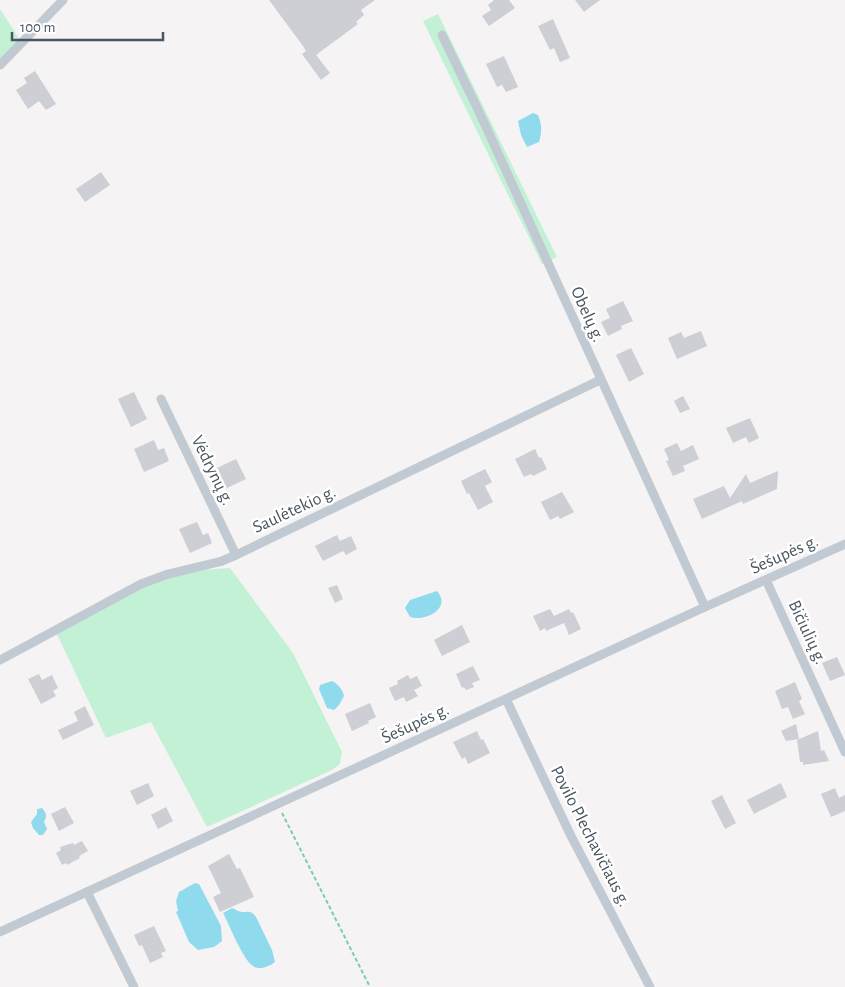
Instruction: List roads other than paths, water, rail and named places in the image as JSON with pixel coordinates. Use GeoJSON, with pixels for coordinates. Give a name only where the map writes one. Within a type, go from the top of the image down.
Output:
{"type":"FeatureCollection","features":[{"type":"Feature","properties":{"kind":"street"},"geometry":{"type":"LineString","coordinates":[[0,65],[63,0]]}},
{"type":"Feature","properties":{"kind":"street","name":"Obelų g."},"geometry":{"type":"LineString","coordinates":[[442,35],[482,118],[705,607]]}},
{"type":"Feature","properties":{"kind":"street","name":"Saulėtekio g."},"geometry":{"type":"LineString","coordinates":[[0,660],[142,584],[168,574],[222,561],[600,380]]}},
{"type":"Feature","properties":{"kind":"street","name":"Vėdrynų g."},"geometry":{"type":"LineString","coordinates":[[161,399],[236,554]]}},
{"type":"Feature","properties":{"kind":"street","name":"Šešupės g."},"geometry":{"type":"LineString","coordinates":[[0,932],[845,544]]}},
{"type":"Feature","properties":{"kind":"street","name":"Bičiulių g."},"geometry":{"type":"LineString","coordinates":[[766,580],[845,752]]}},
{"type":"Feature","properties":{"kind":"street","name":"Povilo Plechavičiaus g."},"geometry":{"type":"LineString","coordinates":[[506,699],[571,836],[650,987]]}},
{"type":"Feature","properties":{"kind":"street"},"geometry":{"type":"LineString","coordinates":[[88,892],[134,987]]}},
{"type":"Feature","properties":{"kind":"water"},"geometry":{"type":"Polygon","coordinates":[[[533,113],[538,115],[541,135],[539,142],[527,147],[521,135],[518,121],[533,113]]]}},
{"type":"Feature","properties":{"kind":"water"},"geometry":{"type":"Polygon","coordinates":[[[437,591],[441,597],[441,603],[435,612],[423,617],[410,617],[405,608],[410,600],[437,591]]]}},
{"type":"Feature","properties":{"kind":"water"},"geometry":{"type":"Polygon","coordinates":[[[332,681],[340,687],[344,696],[334,710],[327,708],[319,689],[320,685],[332,681]]]}},
{"type":"Feature","properties":{"kind":"water"},"geometry":{"type":"Polygon","coordinates":[[[42,808],[46,815],[44,822],[47,829],[43,835],[39,835],[31,822],[37,814],[37,809],[42,808]]]}},
{"type":"Feature","properties":{"kind":"water"},"geometry":{"type":"Polygon","coordinates":[[[195,883],[199,884],[221,926],[222,941],[214,947],[198,950],[189,942],[176,912],[178,911],[176,901],[179,892],[195,883]]]}},
{"type":"Feature","properties":{"kind":"water"},"geometry":{"type":"Polygon","coordinates":[[[232,908],[241,912],[253,913],[272,950],[275,962],[258,968],[249,962],[223,913],[232,908]]]}}]}
